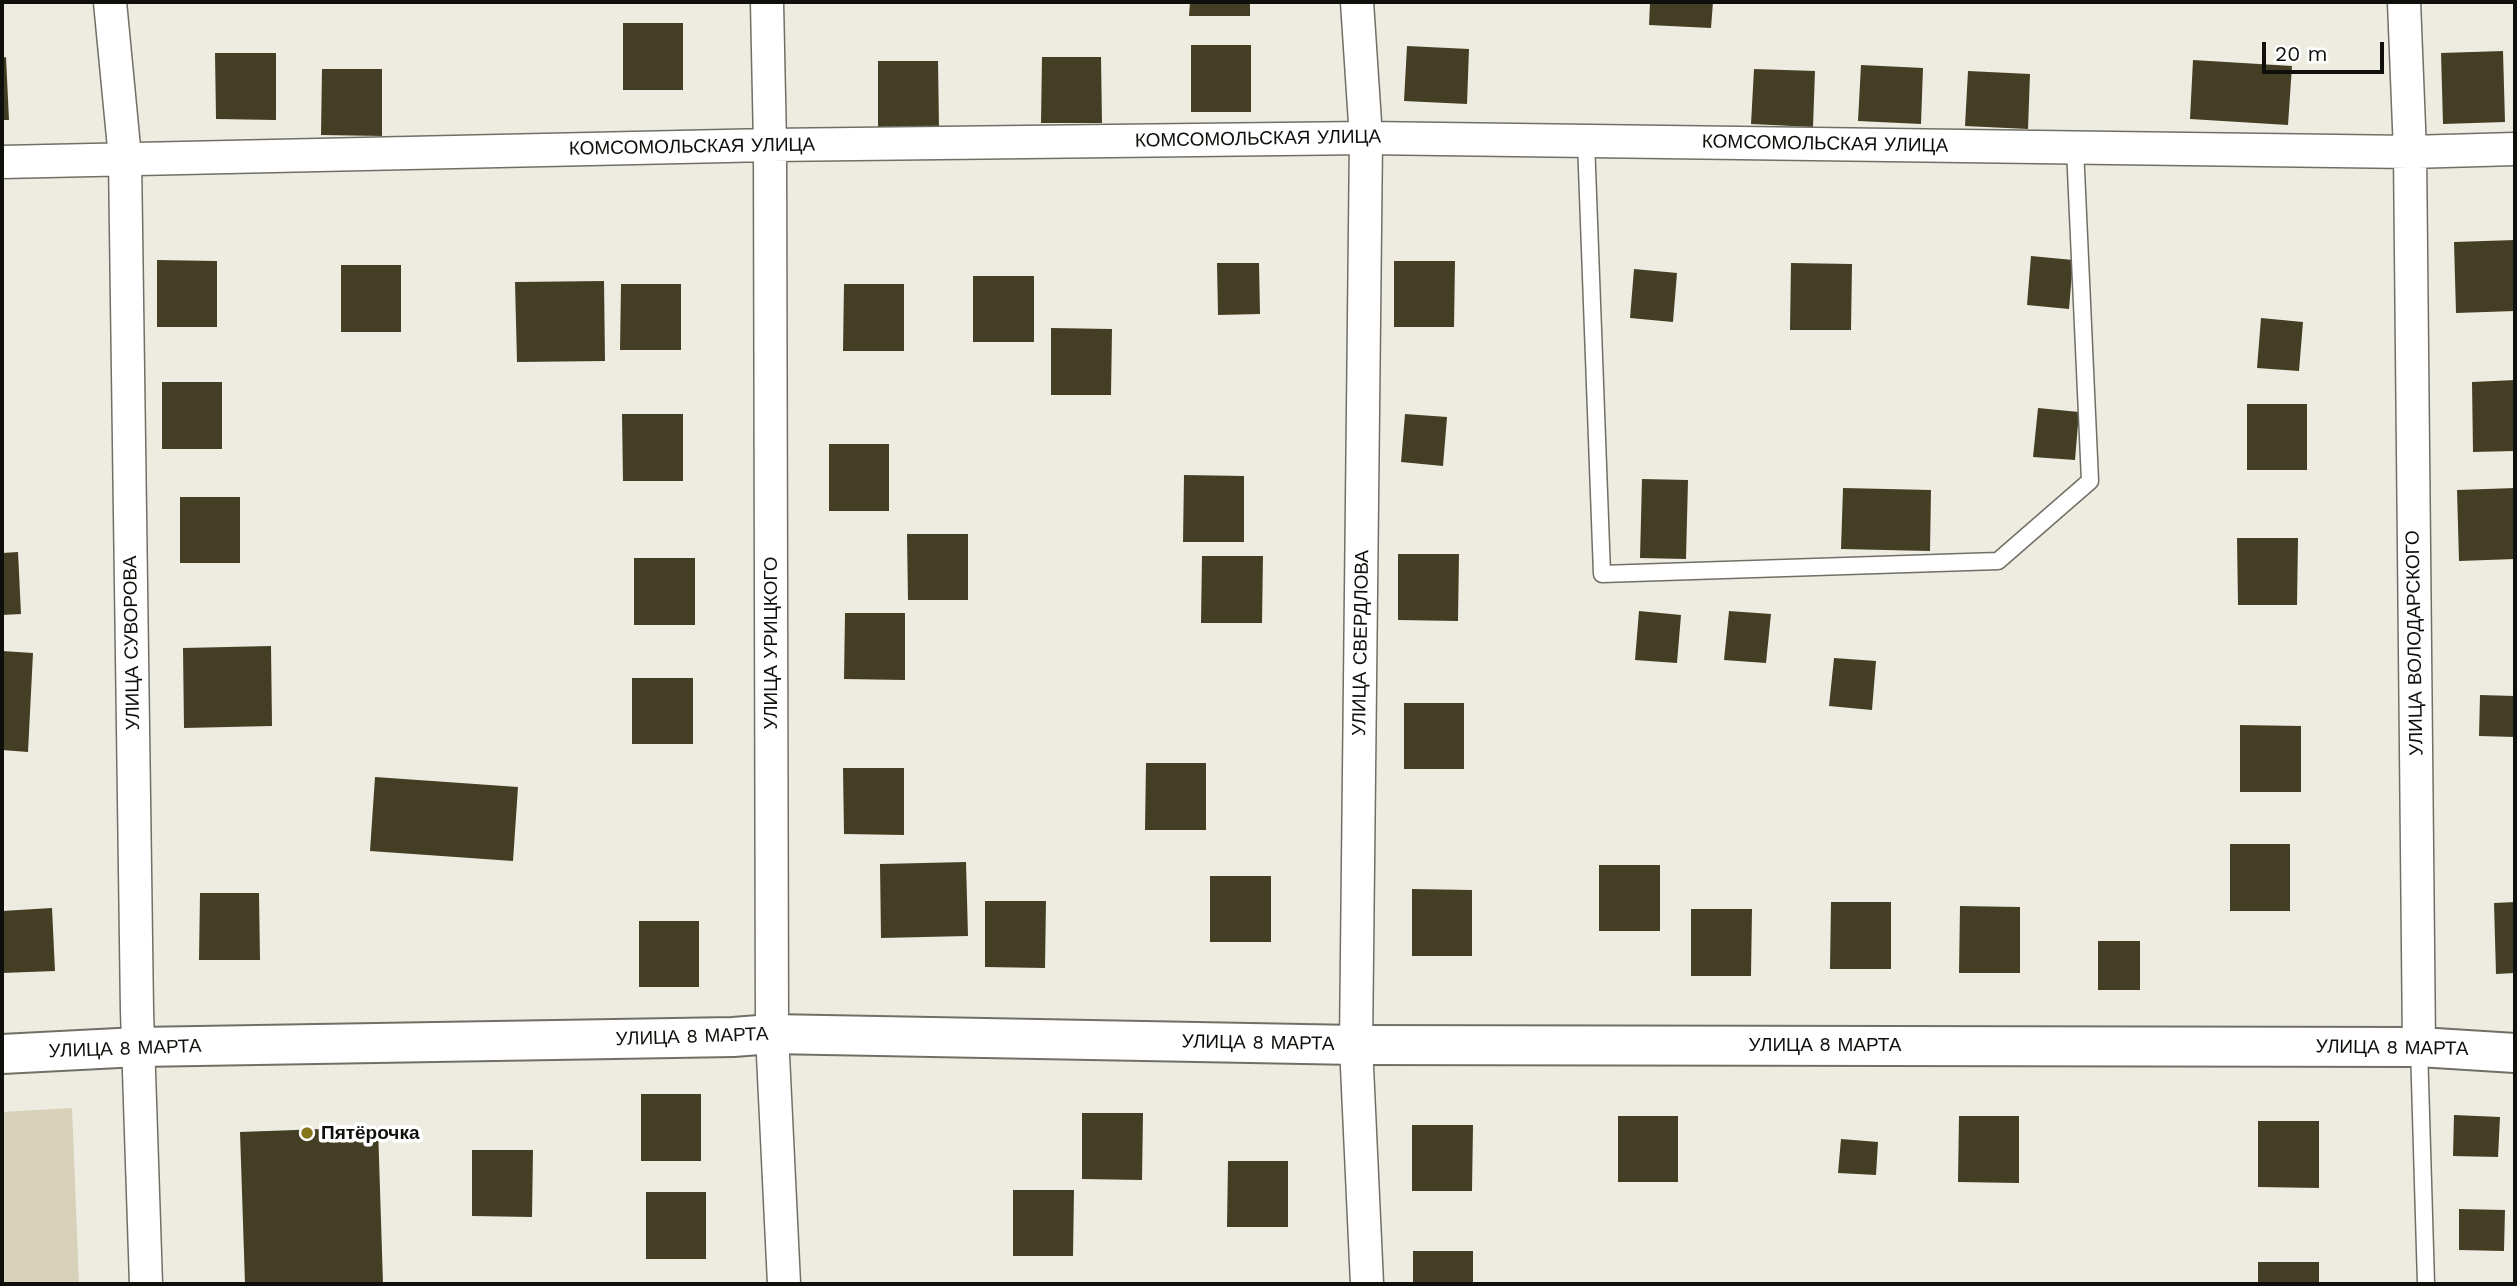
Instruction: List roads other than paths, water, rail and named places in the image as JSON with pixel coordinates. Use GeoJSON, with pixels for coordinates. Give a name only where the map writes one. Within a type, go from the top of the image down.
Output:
{"type":"FeatureCollection","features":[{"type":"Feature","properties":{"kind":"main road","name":"УЛИЦА 8 МАРТА"},"geometry":{"type":"LineString","coordinates":[[2,1054],[138,1046],[733,1037],[772,1034],[1356,1045],[2419,1046],[2515,1053]]}},
{"type":"Feature","properties":{"kind":"street","name":"УЛИЦА СУВОРОВА"},"geometry":{"type":"LineString","coordinates":[[110,2],[125,158],[138,1046],[146,1284]]}},
{"type":"Feature","properties":{"kind":"street","name":"УЛИЦА УРИЦКОГО"},"geometry":{"type":"LineString","coordinates":[[767,2],[770,145],[772,1034],[784,1284]]}},
{"type":"Feature","properties":{"kind":"street","name":"УЛИЦА СВЕРДЛОВА"},"geometry":{"type":"LineString","coordinates":[[1357,2],[1366,138],[1356,1045],[1367,1284]]}},
{"type":"Feature","properties":{"kind":"street","name":"УЛИЦА ВОЛОДАРСКОГО"},"geometry":{"type":"LineString","coordinates":[[2404,2],[2410,152],[2419,1046]]}},
{"type":"Feature","properties":{"kind":"street","name":"КОМСОМОЛЬСКАЯ УЛИЦА"},"geometry":{"type":"LineString","coordinates":[[2,162],[770,145],[1366,138],[2410,152],[2515,149]]}},
{"type":"Feature","properties":{"kind":"lane"},"geometry":{"type":"LineString","coordinates":[[1586,141],[1602,574],[1998,561],[2090,481],[2076,148]]}},
{"type":"Feature","properties":{"kind":"lane","name":"УЛИЦА ВОЛОДАРСКОГО"},"geometry":{"type":"LineString","coordinates":[[2419,1046],[2426,1284]]}},
{"type":"Feature","properties":{"kind":"place","name":"Пятёрочка"},"geometry":{"type":"Point","coordinates":[307,1133]}}]}
